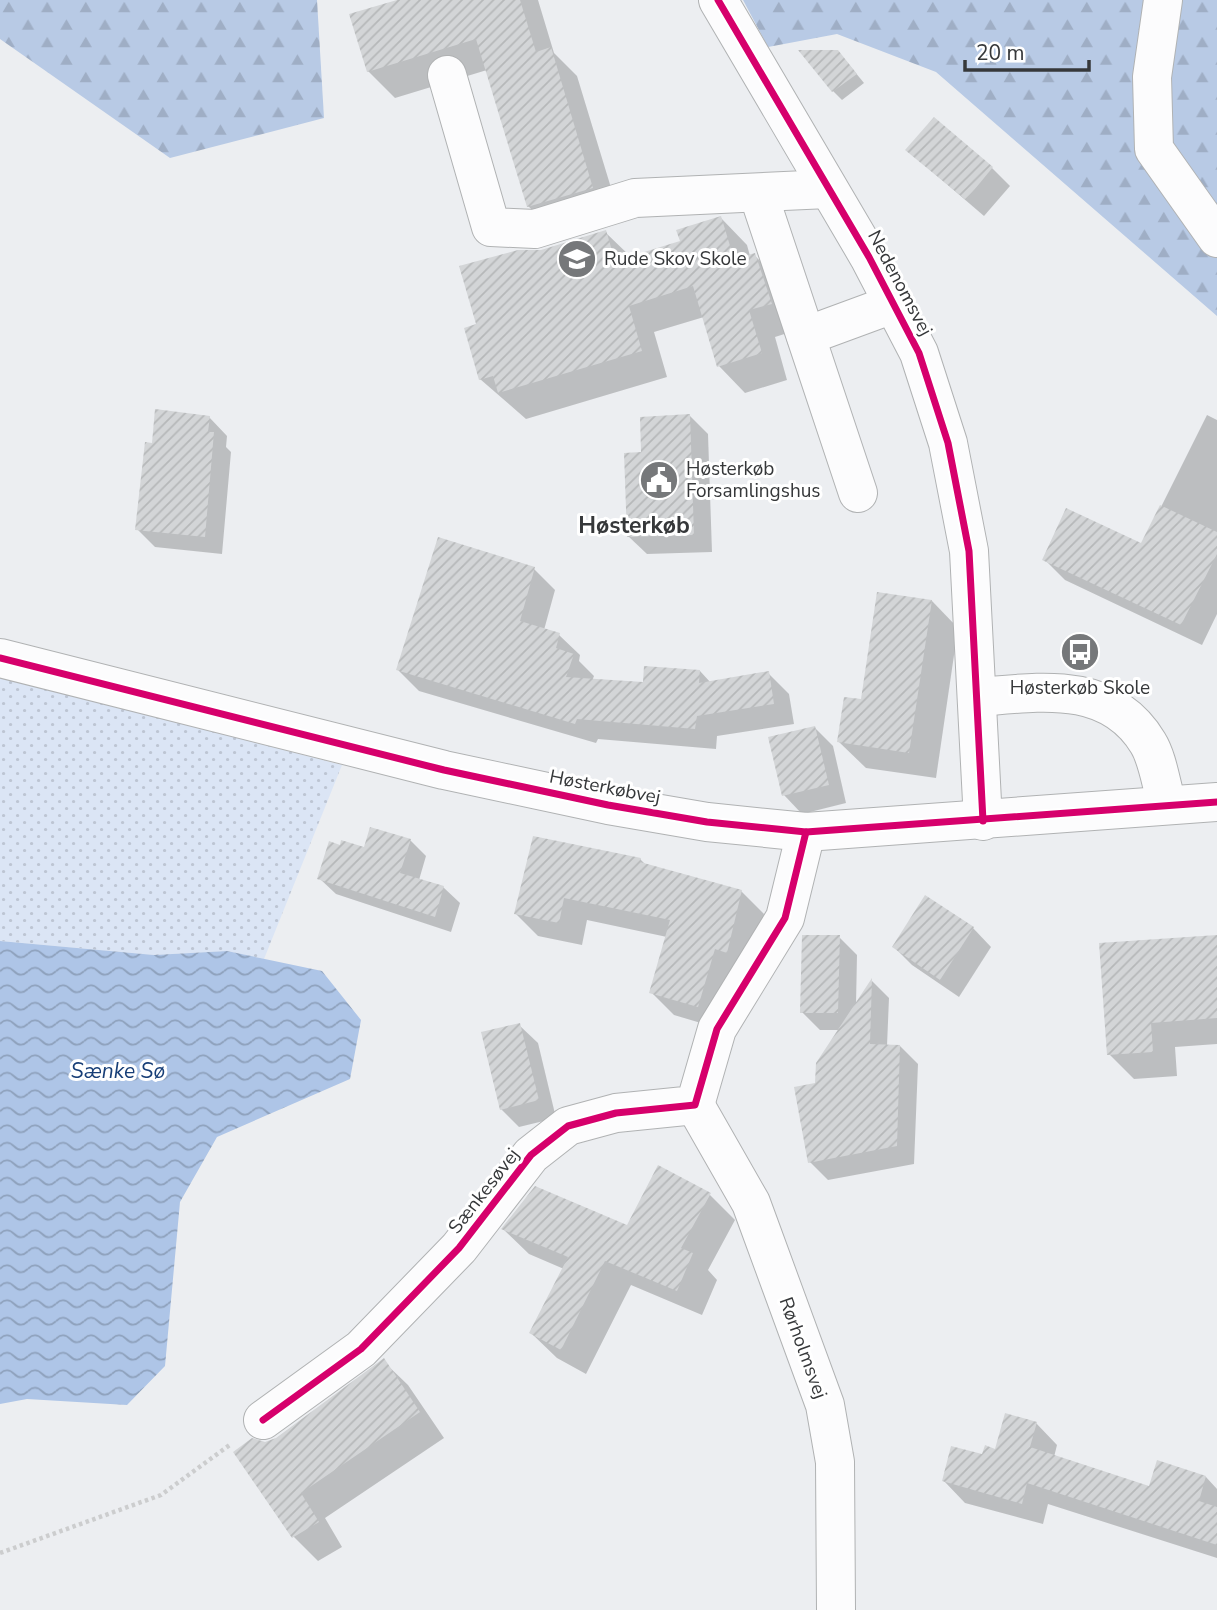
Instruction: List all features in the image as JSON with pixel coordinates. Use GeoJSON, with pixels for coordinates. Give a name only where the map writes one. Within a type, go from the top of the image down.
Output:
{"type":"FeatureCollection","features":[{"type":"Feature","properties":{"kind":"street","name":"Nedenomsvej"},"geometry":{"type":"LineString","coordinates":[[718,0],[894,304],[919,353],[948,443],[969,551],[983,821]]}},
{"type":"Feature","properties":{"kind":"street"},"geometry":{"type":"LineString","coordinates":[[1163,0],[1152,77],[1154,149],[1217,238]]}},
{"type":"Feature","properties":{"kind":"street"},"geometry":{"type":"LineString","coordinates":[[447,75],[491,228],[535,229],[635,198],[828,189]]}},
{"type":"Feature","properties":{"kind":"street"},"geometry":{"type":"LineString","coordinates":[[758,193],[858,493]]}},
{"type":"Feature","properties":{"kind":"street"},"geometry":{"type":"LineString","coordinates":[[806,336],[894,304]]}},
{"type":"Feature","properties":{"kind":"street","name":"Høsterkøbvej"},"geometry":{"type":"LineString","coordinates":[[0,658],[472,776],[707,822],[806,832],[1217,802]]}},
{"type":"Feature","properties":{"kind":"street"},"geometry":{"type":"LineString","coordinates":[[978,697],[1058,691],[1113,705],[1148,743],[1167,804]]}},
{"type":"Feature","properties":{"kind":"street"},"geometry":{"type":"LineString","coordinates":[[695,1105],[717,1029],[785,918],[806,832]]}},
{"type":"Feature","properties":{"kind":"street","name":"Sænkesøvej"},"geometry":{"type":"LineString","coordinates":[[263,1420],[361,1349],[460,1248],[531,1156],[568,1126],[616,1113],[695,1105]]}},
{"type":"Feature","properties":{"kind":"street","name":"Rørholmsvej"},"geometry":{"type":"LineString","coordinates":[[695,1105],[751,1203],[825,1405],[835,1462],[836,1610]]}},
{"type":"Feature","properties":{"kind":"path"},"geometry":{"type":"LineString","coordinates":[[0,1553],[161,1495],[263,1420]]}},
{"type":"Feature","properties":{"kind":"shaded area"},"geometry":{"type":"Polygon","coordinates":[[[0,677],[342,765],[264,959],[227,951],[154,955],[0,941],[0,677]]]}},
{"type":"Feature","properties":{"kind":"green space"},"geometry":{"type":"Polygon","coordinates":[[[0,0],[317,0],[324,118],[170,158],[0,39],[0,0]]]}},
{"type":"Feature","properties":{"kind":"green space"},"geometry":{"type":"Polygon","coordinates":[[[743,0],[1217,0],[1217,316],[936,72],[837,34],[768,47],[743,0]]]}},
{"type":"Feature","properties":{"kind":"water","name":"Sænke Sø"},"geometry":{"type":"Polygon","coordinates":[[[0,941],[154,955],[227,951],[322,971],[361,1020],[350,1079],[217,1137],[180,1202],[165,1366],[127,1405],[27,1399],[0,1404],[0,941]]]}},
{"type":"Feature","properties":{"kind":"building"},"geometry":{"type":"Polygon","coordinates":[[[397,0],[520,0],[536,52],[551,47],[593,188],[527,207],[476,39],[367,72],[349,14],[397,0]]]}},
{"type":"Feature","properties":{"kind":"building"},"geometry":{"type":"Polygon","coordinates":[[[798,50],[838,50],[857,74],[832,92],[798,50]]]}},
{"type":"Feature","properties":{"kind":"building"},"geometry":{"type":"Polygon","coordinates":[[[934,117],[993,167],[966,200],[905,150],[934,117]]]}},
{"type":"Feature","properties":{"kind":"building"},"geometry":{"type":"Polygon","coordinates":[[[721,216],[734,259],[755,253],[772,304],[749,310],[762,353],[717,367],[693,286],[629,306],[642,351],[498,393],[493,376],[479,380],[464,328],[476,324],[459,266],[518,250],[541,250],[606,230],[615,261],[680,241],[676,230],[721,216]]]}},
{"type":"Feature","properties":{"kind":"building"},"geometry":{"type":"Polygon","coordinates":[[[155,409],[210,416],[208,432],[214,432],[205,537],[135,530],[145,442],[152,443],[155,409]]]}},
{"type":"Feature","properties":{"kind":"building","name":"Høsterkøb Forsamlingshus"},"geometry":{"type":"Polygon","coordinates":[[[690,414],[694,535],[627,537],[624,453],[641,452],[640,417],[690,414]]]}},
{"type":"Feature","properties":{"kind":"building"},"geometry":{"type":"Polygon","coordinates":[[[1160,505],[1217,532],[1217,554],[1181,625],[1042,560],[1066,508],[1141,543],[1160,505]]]}},
{"type":"Feature","properties":{"kind":"building"},"geometry":{"type":"Polygon","coordinates":[[[438,537],[535,567],[520,621],[560,633],[556,648],[574,654],[566,677],[643,682],[644,666],[700,670],[699,683],[769,671],[774,704],[697,716],[695,729],[577,719],[575,724],[396,670],[438,537]]]}},
{"type":"Feature","properties":{"kind":"building"},"geometry":{"type":"Polygon","coordinates":[[[877,592],[932,600],[909,753],[837,742],[844,697],[861,699],[877,592]]]}},
{"type":"Feature","properties":{"kind":"building"},"geometry":{"type":"Polygon","coordinates":[[[815,726],[829,785],[782,796],[768,737],[815,726]]]}},
{"type":"Feature","properties":{"kind":"building"},"geometry":{"type":"Polygon","coordinates":[[[370,827],[411,839],[400,873],[444,886],[435,917],[317,879],[329,841],[340,845],[341,840],[364,847],[370,827]]]}},
{"type":"Feature","properties":{"kind":"building"},"geometry":{"type":"Polygon","coordinates":[[[533,836],[641,858],[640,862],[742,890],[727,953],[715,949],[698,1007],[649,993],[670,920],[564,898],[559,923],[514,914],[533,836]]]}},
{"type":"Feature","properties":{"kind":"building"},"geometry":{"type":"Polygon","coordinates":[[[925,895],[974,927],[940,980],[892,947],[925,895]]]}},
{"type":"Feature","properties":{"kind":"building"},"geometry":{"type":"Polygon","coordinates":[[[802,935],[840,935],[838,1013],[800,1013],[802,935]]]}},
{"type":"Feature","properties":{"kind":"building"},"geometry":{"type":"Polygon","coordinates":[[[1217,935],[1217,1018],[1151,1023],[1153,1052],[1107,1055],[1099,943],[1217,935]]]}},
{"type":"Feature","properties":{"kind":"building"},"geometry":{"type":"Polygon","coordinates":[[[872,978],[870,1044],[900,1045],[897,1146],[808,1163],[794,1087],[815,1083],[816,1063],[872,978]]]}},
{"type":"Feature","properties":{"kind":"building"},"geometry":{"type":"Polygon","coordinates":[[[520,1023],[539,1100],[500,1110],[481,1032],[520,1023]]]}},
{"type":"Feature","properties":{"kind":"building"},"geometry":{"type":"Polygon","coordinates":[[[658,1165],[711,1193],[681,1248],[693,1253],[677,1291],[605,1261],[561,1350],[529,1333],[568,1257],[501,1229],[535,1186],[627,1225],[658,1165]]]}},
{"type":"Feature","properties":{"kind":"building"},"geometry":{"type":"Polygon","coordinates":[[[384,1358],[420,1412],[301,1493],[319,1522],[292,1538],[233,1452],[252,1438],[265,1442],[276,1438],[384,1358]]]}},
{"type":"Feature","properties":{"kind":"building"},"geometry":{"type":"Polygon","coordinates":[[[1005,1413],[1037,1422],[1030,1447],[1149,1486],[1157,1460],[1206,1476],[1199,1501],[1217,1507],[1217,1545],[1027,1483],[1022,1504],[942,1481],[951,1446],[982,1454],[985,1445],[995,1449],[1005,1413]]]}},
{"type":"Feature","properties":{"kind":"cycle path"},"geometry":{"type":"LineString","coordinates":[[718,0],[869,257],[919,353],[948,443],[969,551],[983,821]]}},
{"type":"Feature","properties":{"kind":"cycle path"},"geometry":{"type":"LineString","coordinates":[[0,658],[444,770],[608,805],[707,822],[806,832],[1217,802]]}},
{"type":"Feature","properties":{"kind":"cycle path"},"geometry":{"type":"LineString","coordinates":[[263,1420],[361,1349],[459,1248],[531,1155],[568,1126],[616,1113],[695,1105],[717,1029],[785,918],[806,832]]}},
{"type":"Feature","properties":{"kind":"place","name":"Rude Skov Skole"},"geometry":{"type":"Point","coordinates":[577,259]}},
{"type":"Feature","properties":{"kind":"place","name":"Høsterkøb Forsamlingshus"},"geometry":{"type":"Point","coordinates":[659,480]}},
{"type":"Feature","properties":{"kind":"place","name":"Høsterkøb Skole"},"geometry":{"type":"Point","coordinates":[1080,652]}},
{"type":"Feature","properties":{"kind":"district","name":"Høsterkøb"},"geometry":{"type":"Point","coordinates":[634,525]}}]}
